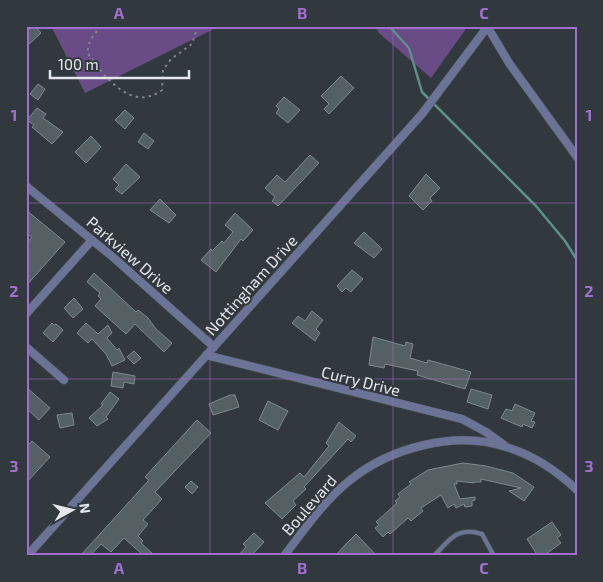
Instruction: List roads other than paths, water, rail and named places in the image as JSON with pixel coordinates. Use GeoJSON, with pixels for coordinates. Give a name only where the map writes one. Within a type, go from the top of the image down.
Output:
{"type":"FeatureCollection","features":[{"type":"Feature","properties":{"kind":"street","name":"Nottingham Drive"},"geometry":{"type":"LineString","coordinates":[[26,556],[428,106],[487,27]]}},
{"type":"Feature","properties":{"kind":"street"},"geometry":{"type":"LineString","coordinates":[[487,27],[577,157]]}},
{"type":"Feature","properties":{"kind":"street","name":"Parkview Drive"},"geometry":{"type":"LineString","coordinates":[[26,186],[92,240],[214,347]]}},
{"type":"Feature","properties":{"kind":"street"},"geometry":{"type":"LineString","coordinates":[[26,314],[92,240]]}},
{"type":"Feature","properties":{"kind":"street"},"geometry":{"type":"LineString","coordinates":[[26,347],[64,380]]}},
{"type":"Feature","properties":{"kind":"street","name":"Curry Drive"},"geometry":{"type":"LineString","coordinates":[[206,355],[462,420],[486,432],[505,446]]}},
{"type":"Feature","properties":{"kind":"street","name":"Boulevard"},"geometry":{"type":"LineString","coordinates":[[284,556],[340,489],[361,472],[386,458],[414,448],[444,442],[474,442],[505,446],[546,466],[577,490]]}},
{"type":"Feature","properties":{"kind":"lane"},"geometry":{"type":"LineString","coordinates":[[434,556],[450,537],[462,532],[475,532],[482,534],[494,556]]}},
{"type":"Feature","properties":{"kind":"waterway"},"geometry":{"type":"LineString","coordinates":[[389,26],[409,48],[422,92],[536,206],[565,241],[577,260]]}}]}
